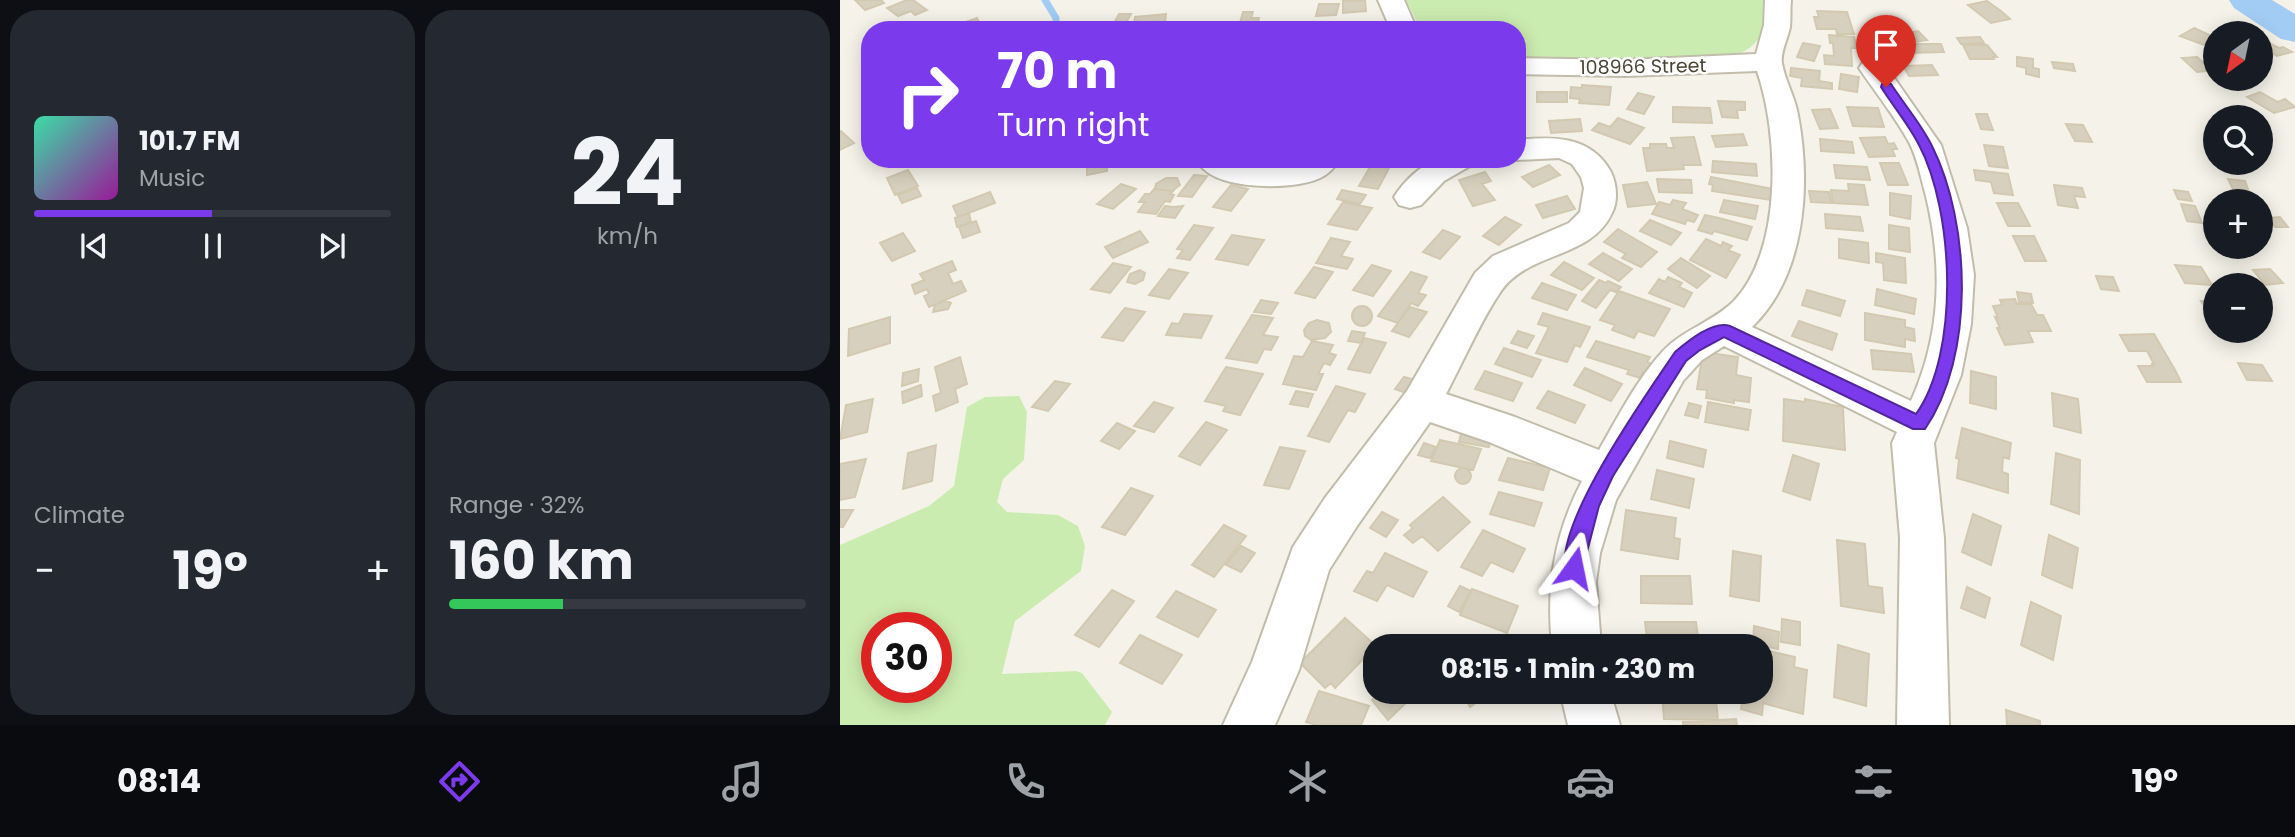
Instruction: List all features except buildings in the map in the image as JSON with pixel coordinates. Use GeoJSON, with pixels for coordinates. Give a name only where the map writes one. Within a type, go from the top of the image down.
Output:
{"type":"FeatureCollection","features":[{"type":"Feature","properties":{"kind":"street"},"geometry":{"type":"LineString","coordinates":[[1391,0],[1400,21]]}},
{"type":"Feature","properties":{"kind":"street"},"geometry":{"type":"LineString","coordinates":[[1576,634],[1572,586],[1576,550],[1590,506],[1606,472],[1681,357],[1695,345],[1724,330],[1754,302],[1775,262],[1784,207],[1786,136],[1779,91],[1768,62],[1777,26],[1778,0]]}},
{"type":"Feature","properties":{"kind":"street","name":"108966 Street"},"geometry":{"type":"LineString","coordinates":[[1526,66],[1626,68],[1768,62]]}},
{"type":"Feature","properties":{"kind":"street"},"geometry":{"type":"LineString","coordinates":[[1873,68],[1926,145],[1950,229],[1956,275],[1952,324],[1942,375],[1931,407],[1919,424],[1913,443],[1922,538],[1923,725]]}},
{"type":"Feature","properties":{"kind":"street"},"geometry":{"type":"LineString","coordinates":[[1249,725],[1274,670],[1309,562],[1341,512],[1421,403],[1475,305],[1496,273],[1519,257],[1581,232],[1599,210],[1601,201],[1596,170],[1590,161],[1559,148],[1526,150]]}},
{"type":"Feature","properties":{"kind":"street"},"geometry":{"type":"LineString","coordinates":[[1218,168],[1242,173],[1284,175],[1307,172],[1313,168]]}},
{"type":"Feature","properties":{"kind":"street"},"geometry":{"type":"LineString","coordinates":[[1410,197],[1433,174],[1443,168]]}},
{"type":"Feature","properties":{"kind":"street"},"geometry":{"type":"LineString","coordinates":[[1724,330],[1919,424]]}},
{"type":"Feature","properties":{"kind":"street"},"geometry":{"type":"LineString","coordinates":[[1421,403],[1501,429],[1606,472]]}},
{"type":"Feature","properties":{"kind":"street"},"geometry":{"type":"LineString","coordinates":[[1588,704],[1594,725]]}},
{"type":"Feature","properties":{"kind":"green space"},"geometry":{"type":"Polygon","coordinates":[[[1406,0],[1770,0],[1762,33],[1753,45],[1738,54],[1649,59],[1526,60],[1526,21],[1416,21],[1406,0]]]}},
{"type":"Feature","properties":{"kind":"green space"},"geometry":{"type":"Polygon","coordinates":[[[1019,396],[1027,412],[1024,460],[1003,479],[997,502],[1007,512],[1058,515],[1078,526],[1085,546],[1081,571],[1015,621],[1002,674],[1082,673],[1112,712],[1105,725],[840,725],[840,545],[929,506],[954,486],[967,407],[985,397],[1019,396]]]}},
{"type":"Feature","properties":{"kind":"waterway"},"geometry":{"type":"LineString","coordinates":[[1045,0],[1056,21]]}},
{"type":"Feature","properties":{"kind":"waterway"},"geometry":{"type":"LineString","coordinates":[[2247,0],[2295,31]]}},
{"type":"Feature","properties":{"kind":"route"},"geometry":{"type":"LineString","coordinates":[[1574,568],[1576,550],[1590,506],[1606,472],[1667,375],[1695,345],[1724,330],[1919,424],[1931,407],[1942,375],[1952,324],[1956,275],[1950,229],[1926,145],[1886,87]]}}]}
